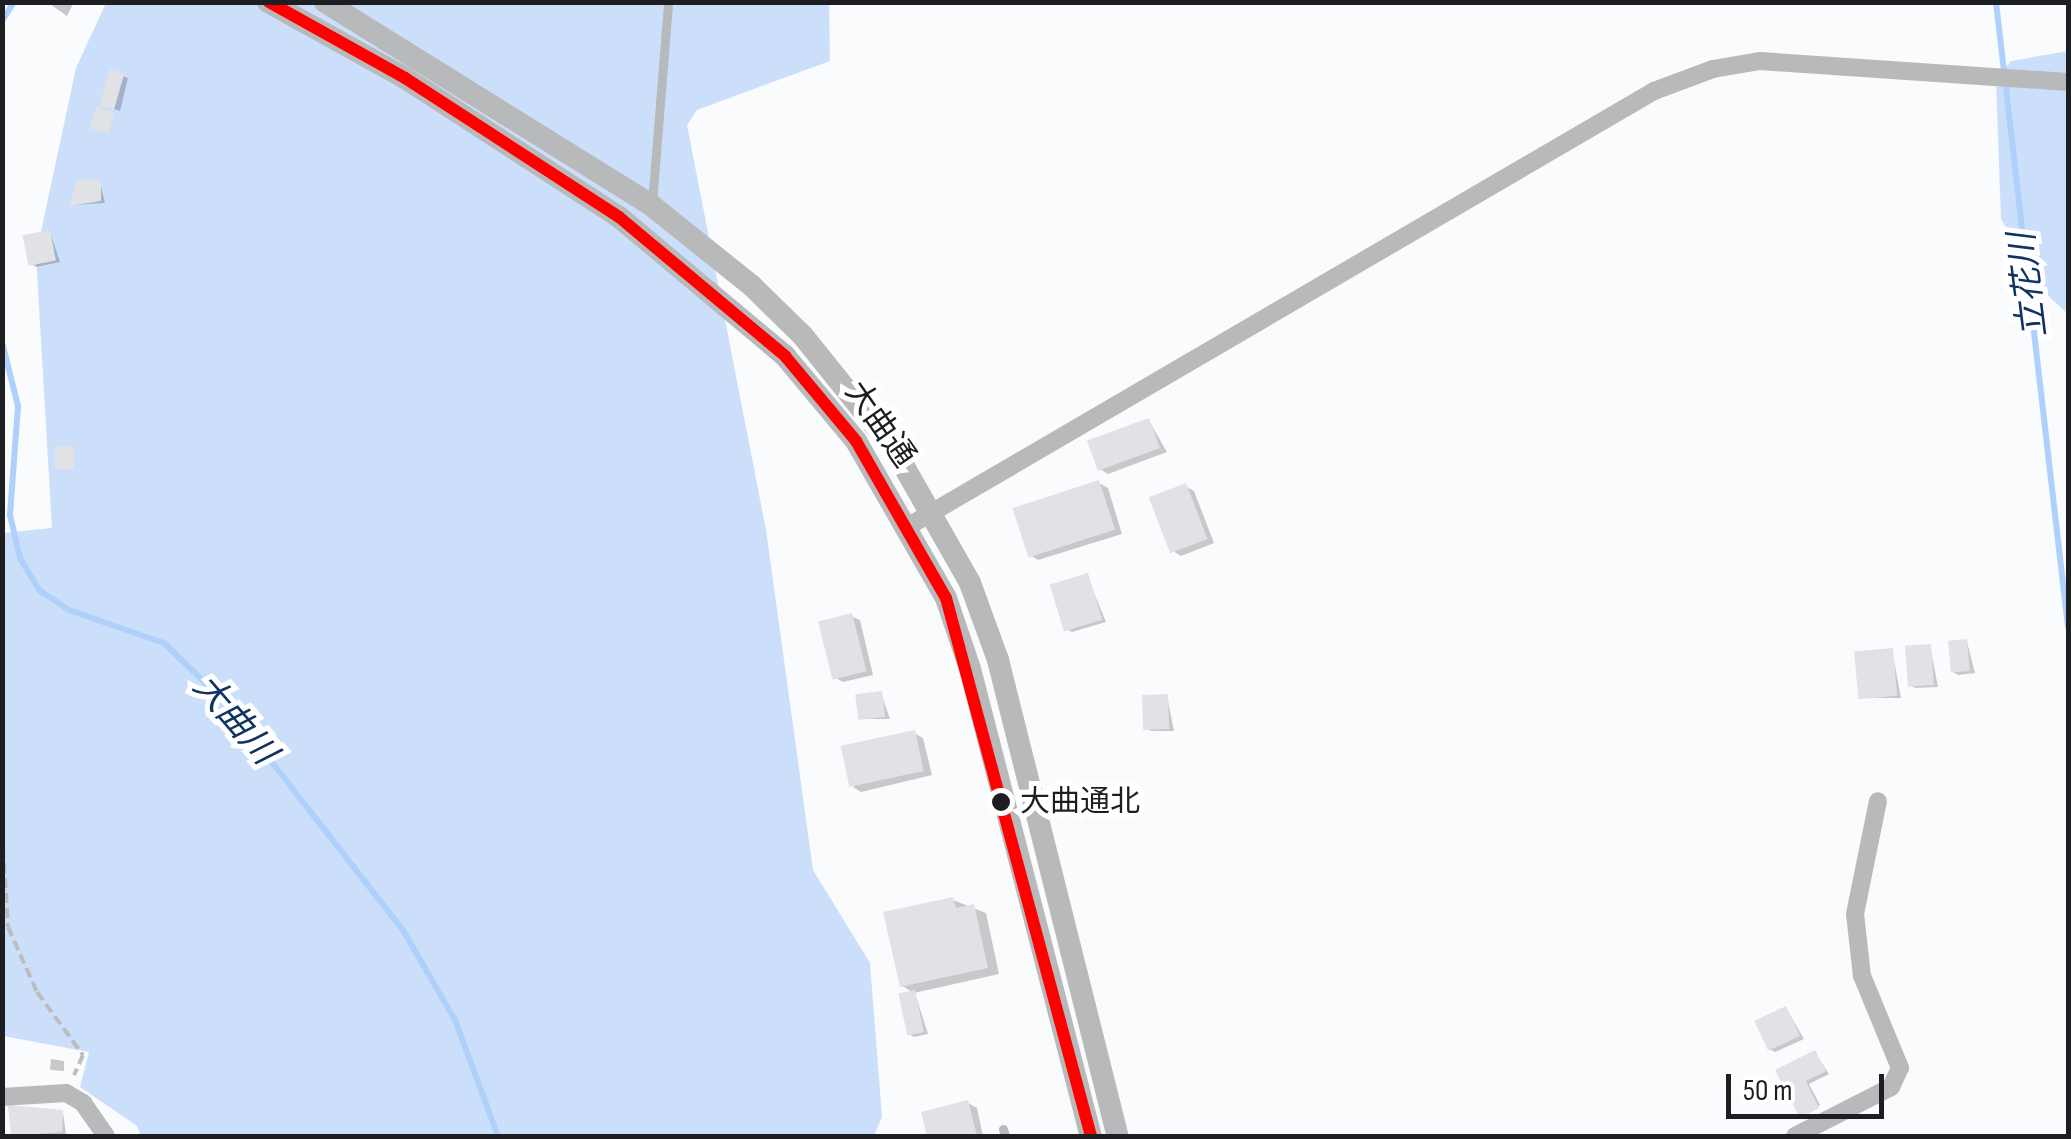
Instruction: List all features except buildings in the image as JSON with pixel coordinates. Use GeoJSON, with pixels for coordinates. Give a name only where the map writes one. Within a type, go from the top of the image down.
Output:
{"type":"FeatureCollection","features":[{"type":"Feature","properties":{"kind":"street","name":"大曲通"},"geometry":{"type":"LineString","coordinates":[[268,2],[516,146],[707,286],[786,356],[856,441],[946,598],[970,669],[1092,1136]]}},
{"type":"Feature","properties":{"kind":"street","name":"大曲通"},"geometry":{"type":"LineString","coordinates":[[325,2],[651,205],[752,286],[803,336],[894,449],[970,582],[998,660],[1118,1136]]}},
{"type":"Feature","properties":{"kind":"street"},"geometry":{"type":"LineString","coordinates":[[907,527],[1394,248],[1654,91],[1713,69],[1760,62],[2068,82]]}},
{"type":"Feature","properties":{"kind":"street"},"geometry":{"type":"LineString","coordinates":[[1794,1136],[1891,1087],[1900,1068],[1862,976],[1855,914],[1878,801]]}},
{"type":"Feature","properties":{"kind":"street"},"geometry":{"type":"LineString","coordinates":[[2,1097],[66,1093],[83,1103],[106,1136]]}},
{"type":"Feature","properties":{"kind":"lane"},"geometry":{"type":"LineString","coordinates":[[651,205],[668,2]]}},
{"type":"Feature","properties":{"kind":"path"},"geometry":{"type":"LineString","coordinates":[[2,833],[8,927],[37,992],[83,1055],[66,1093]]}},
{"type":"Feature","properties":{"kind":"shaded area"},"geometry":{"type":"Polygon","coordinates":[[[106,3],[829,3],[830,61],[697,110],[687,125],[766,530],[813,870],[870,963],[882,1117],[874,1136],[141,1136],[137,1126],[80,1087],[89,1052],[3,1036],[2,533],[52,528],[36,255],[76,68],[106,3]]]}},
{"type":"Feature","properties":{"kind":"shaded area"},"geometry":{"type":"Polygon","coordinates":[[[2068,51],[2068,314],[2045,293],[2001,219],[1996,80],[2011,61],[2068,51]]]}},
{"type":"Feature","properties":{"kind":"waterway","name":"大曲川"},"geometry":{"type":"LineString","coordinates":[[2,21],[14,2]]}},
{"type":"Feature","properties":{"kind":"waterway","name":"立花川"},"geometry":{"type":"LineString","coordinates":[[1996,2],[2068,627]]}},
{"type":"Feature","properties":{"kind":"waterway","name":"大曲川"},"geometry":{"type":"LineString","coordinates":[[2,342],[18,406],[10,515],[20,558],[39,590],[69,610],[164,643],[224,701],[403,930],[455,1020],[498,1136]]}},
{"type":"Feature","properties":{"kind":"transit line"},"geometry":{"type":"LineString","coordinates":[[269,2],[405,78],[619,217],[785,356],[856,441],[946,598],[1091,1136]]}},
{"type":"Feature","properties":{"kind":"place","name":"大曲通北"},"geometry":{"type":"Point","coordinates":[1001,802]}}]}
